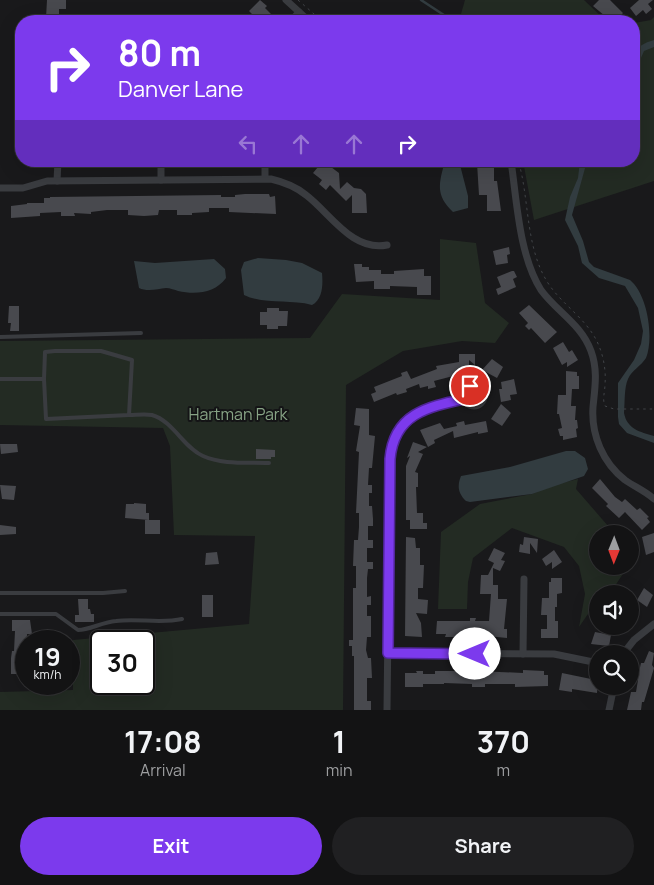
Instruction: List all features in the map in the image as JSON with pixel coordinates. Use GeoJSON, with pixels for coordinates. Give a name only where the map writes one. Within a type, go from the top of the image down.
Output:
{"type":"FeatureCollection","features":[{"type":"Feature","properties":{"kind":"street"},"geometry":{"type":"LineString","coordinates":[[286,0],[302,15]]}},
{"type":"Feature","properties":{"kind":"street"},"geometry":{"type":"LineString","coordinates":[[296,15],[299,12]]}},
{"type":"Feature","properties":{"kind":"street"},"geometry":{"type":"LineString","coordinates":[[57,181],[58,167]]}},
{"type":"Feature","properties":{"kind":"street"},"geometry":{"type":"LineString","coordinates":[[161,167],[161,180]]}},
{"type":"Feature","properties":{"kind":"street"},"geometry":{"type":"LineString","coordinates":[[265,167],[265,178]]}},
{"type":"Feature","properties":{"kind":"street"},"geometry":{"type":"LineString","coordinates":[[512,167],[525,251],[532,273],[549,299],[578,327],[592,355],[596,381],[593,419],[594,432],[600,449],[618,474],[654,498]]}},
{"type":"Feature","properties":{"kind":"street"},"geometry":{"type":"LineString","coordinates":[[0,188],[23,188],[48,181],[265,178],[294,186],[359,242],[372,246],[387,244]]}},
{"type":"Feature","properties":{"kind":"street"},"geometry":{"type":"LineString","coordinates":[[387,710],[390,459],[392,445],[401,428],[417,413],[430,406],[464,399]]}},
{"type":"Feature","properties":{"kind":"street"},"geometry":{"type":"LineString","coordinates":[[523,654],[524,579]]}},
{"type":"Feature","properties":{"kind":"street"},"geometry":{"type":"LineString","coordinates":[[630,645],[654,624]]}},
{"type":"Feature","properties":{"kind":"street"},"geometry":{"type":"LineString","coordinates":[[388,653],[554,654],[589,661]]}},
{"type":"Feature","properties":{"kind":"street"},"geometry":{"type":"LineString","coordinates":[[609,710],[612,695]]}},
{"type":"Feature","properties":{"kind":"lane"},"geometry":{"type":"LineString","coordinates":[[0,337],[140,332]]}},
{"type":"Feature","properties":{"kind":"lane"},"geometry":{"type":"LineString","coordinates":[[129,414],[132,360],[101,351],[45,352],[46,419],[129,414],[153,416],[173,429],[190,448],[204,457],[230,462],[269,463]]}},
{"type":"Feature","properties":{"kind":"lane"},"geometry":{"type":"LineString","coordinates":[[0,379],[44,379]]}},
{"type":"Feature","properties":{"kind":"lane"},"geometry":{"type":"LineString","coordinates":[[0,593],[103,593],[125,591]]}},
{"type":"Feature","properties":{"kind":"lane"},"geometry":{"type":"LineString","coordinates":[[0,614],[56,614],[78,630],[114,621],[138,619],[163,622],[182,619]]}},
{"type":"Feature","properties":{"kind":"path"},"geometry":{"type":"LineString","coordinates":[[298,0],[315,15]]}},
{"type":"Feature","properties":{"kind":"path"},"geometry":{"type":"LineString","coordinates":[[520,167],[538,263],[545,279],[555,293],[584,321],[599,346],[605,384],[603,402],[608,408],[614,409],[654,409]]}},
{"type":"Feature","properties":{"kind":"green space"},"geometry":{"type":"Polygon","coordinates":[[[465,0],[584,0],[600,15],[461,15],[465,0]]]}},
{"type":"Feature","properties":{"kind":"green space"},"geometry":{"type":"Polygon","coordinates":[[[654,17],[654,181],[534,220],[524,167],[640,167],[640,22],[651,20],[654,17]]]}},
{"type":"Feature","properties":{"kind":"green space","name":"Hartman Park"},"geometry":{"type":"Polygon","coordinates":[[[440,239],[476,243],[485,303],[509,323],[495,343],[462,341],[403,351],[346,385],[343,710],[0,710],[0,692],[15,692],[15,695],[80,695],[80,639],[90,638],[90,695],[155,695],[155,633],[249,624],[255,536],[174,535],[170,446],[163,428],[0,425],[0,341],[310,338],[342,294],[440,300],[440,239]]]}},
{"type":"Feature","properties":{"kind":"green space"},"geometry":{"type":"Polygon","coordinates":[[[578,479],[576,489],[607,525],[589,525],[589,575],[622,575],[616,585],[589,585],[589,613],[579,627],[585,594],[579,566],[564,547],[512,528],[473,558],[468,582],[467,609],[438,609],[441,532],[480,504],[532,494],[550,486],[578,479]]]}},
{"type":"Feature","properties":{"kind":"shaded area"},"geometry":{"type":"Polygon","coordinates":[[[654,40],[654,47],[644,51],[640,60],[640,46],[654,40]]]}},
{"type":"Feature","properties":{"kind":"shaded area"},"geometry":{"type":"Polygon","coordinates":[[[443,167],[461,167],[468,196],[468,208],[453,212],[447,206],[441,194],[441,176],[443,167]]]}},
{"type":"Feature","properties":{"kind":"shaded area"},"geometry":{"type":"Polygon","coordinates":[[[579,167],[585,167],[572,215],[583,241],[589,262],[594,267],[630,280],[636,287],[645,306],[649,328],[648,350],[646,358],[628,379],[625,391],[624,413],[631,426],[654,436],[654,443],[627,433],[619,424],[618,383],[634,360],[641,344],[643,331],[638,308],[625,286],[599,278],[582,263],[578,246],[565,220],[570,197],[578,178],[579,167]]]}},
{"type":"Feature","properties":{"kind":"shaded area"},"geometry":{"type":"Polygon","coordinates":[[[258,258],[302,263],[322,273],[322,286],[316,302],[312,305],[269,301],[244,295],[241,270],[244,262],[258,258]]]}},
{"type":"Feature","properties":{"kind":"shaded area"},"geometry":{"type":"Polygon","coordinates":[[[214,259],[225,269],[226,278],[211,290],[192,293],[168,288],[149,290],[139,288],[134,261],[155,263],[214,259]]]}},
{"type":"Feature","properties":{"kind":"shaded area"},"geometry":{"type":"Polygon","coordinates":[[[566,451],[575,451],[585,458],[588,469],[584,476],[532,494],[470,502],[466,501],[461,495],[459,483],[461,476],[510,467],[566,451]]]}},
{"type":"Feature","properties":{"kind":"building"},"geometry":{"type":"Polygon","coordinates":[[[47,0],[66,0],[66,9],[59,9],[59,15],[46,15],[47,0]]]}},
{"type":"Feature","properties":{"kind":"building"},"geometry":{"type":"Polygon","coordinates":[[[260,0],[267,6],[265,8],[272,15],[253,15],[249,11],[260,0]]]}},
{"type":"Feature","properties":{"kind":"building"},"geometry":{"type":"Polygon","coordinates":[[[599,0],[610,0],[623,13],[621,15],[604,15],[593,6],[599,0]]]}},
{"type":"Feature","properties":{"kind":"building"},"geometry":{"type":"Polygon","coordinates":[[[639,0],[653,0],[648,4],[652,9],[646,14],[643,10],[635,15],[630,8],[639,0]]]}},
{"type":"Feature","properties":{"kind":"building"},"geometry":{"type":"Polygon","coordinates":[[[318,167],[331,167],[339,173],[340,189],[347,182],[354,188],[361,189],[366,194],[367,213],[352,213],[352,195],[346,201],[330,185],[326,190],[319,184],[322,180],[313,173],[318,167]]]}},
{"type":"Feature","properties":{"kind":"building"},"geometry":{"type":"Polygon","coordinates":[[[477,167],[494,167],[494,181],[497,181],[501,211],[487,211],[487,195],[479,195],[477,167]]]}},
{"type":"Feature","properties":{"kind":"building"},"geometry":{"type":"Polygon","coordinates":[[[269,194],[270,197],[275,196],[276,214],[229,212],[229,208],[209,208],[209,212],[192,213],[192,215],[177,215],[177,210],[159,210],[158,215],[144,216],[128,215],[128,210],[107,210],[91,212],[91,214],[74,213],[75,216],[61,216],[61,212],[40,213],[40,216],[11,218],[11,206],[27,203],[44,203],[44,198],[50,197],[221,195],[221,197],[235,197],[235,195],[269,194]]]}},
{"type":"Feature","properties":{"kind":"building"},"geometry":{"type":"Polygon","coordinates":[[[509,247],[508,263],[496,265],[493,251],[509,247]]]}},
{"type":"Feature","properties":{"kind":"building"},"geometry":{"type":"Polygon","coordinates":[[[354,264],[362,264],[362,267],[369,267],[369,270],[381,270],[381,274],[394,274],[394,271],[424,269],[424,276],[431,276],[431,295],[417,295],[417,287],[390,286],[390,289],[374,289],[374,281],[356,282],[354,264]]]}},
{"type":"Feature","properties":{"kind":"building"},"geometry":{"type":"Polygon","coordinates":[[[514,271],[517,277],[513,279],[516,287],[498,295],[496,289],[501,287],[497,277],[514,271]]]}},
{"type":"Feature","properties":{"kind":"building"},"geometry":{"type":"Polygon","coordinates":[[[529,305],[557,332],[545,343],[531,328],[529,330],[525,326],[528,323],[519,313],[529,305]]]}},
{"type":"Feature","properties":{"kind":"building"},"geometry":{"type":"Polygon","coordinates":[[[9,306],[19,306],[19,331],[10,331],[11,323],[8,323],[9,306]]]}},
{"type":"Feature","properties":{"kind":"building"},"geometry":{"type":"Polygon","coordinates":[[[267,308],[279,308],[279,311],[288,311],[287,326],[278,326],[278,329],[267,329],[267,325],[260,325],[260,312],[267,312],[267,308]]]}},
{"type":"Feature","properties":{"kind":"building"},"geometry":{"type":"Polygon","coordinates":[[[563,342],[569,352],[572,350],[578,360],[567,367],[567,362],[562,365],[553,348],[563,342]]]}},
{"type":"Feature","properties":{"kind":"building"},"geometry":{"type":"Polygon","coordinates":[[[459,354],[475,354],[475,365],[469,360],[469,369],[456,370],[457,375],[434,381],[436,387],[420,388],[419,384],[406,389],[407,392],[397,395],[396,393],[374,402],[371,394],[376,392],[374,387],[402,376],[401,373],[407,371],[411,379],[437,369],[436,366],[459,362],[459,354]]]}},
{"type":"Feature","properties":{"kind":"building"},"geometry":{"type":"Polygon","coordinates":[[[492,359],[503,367],[497,378],[482,370],[492,359]]]}},
{"type":"Feature","properties":{"kind":"building"},"geometry":{"type":"Polygon","coordinates":[[[566,371],[577,372],[577,376],[579,376],[579,389],[572,389],[571,406],[576,406],[575,420],[577,420],[578,428],[576,429],[577,437],[563,440],[563,436],[560,436],[558,429],[562,428],[559,414],[557,414],[558,395],[566,395],[566,371]]]}},
{"type":"Feature","properties":{"kind":"building"},"geometry":{"type":"Polygon","coordinates":[[[514,379],[517,394],[510,395],[511,400],[501,402],[499,389],[502,389],[501,382],[514,379]]]}},
{"type":"Feature","properties":{"kind":"building"},"geometry":{"type":"Polygon","coordinates":[[[501,404],[511,413],[502,426],[491,419],[501,404]]]}},
{"type":"Feature","properties":{"kind":"building"},"geometry":{"type":"Polygon","coordinates":[[[356,408],[369,409],[369,435],[375,436],[372,468],[369,468],[368,485],[372,485],[372,493],[369,493],[369,506],[372,506],[373,526],[368,526],[368,540],[373,540],[373,548],[367,548],[367,562],[373,562],[373,569],[368,569],[367,578],[367,597],[371,596],[371,605],[367,605],[367,616],[371,616],[371,637],[367,637],[366,650],[368,658],[371,658],[372,678],[367,678],[367,701],[371,701],[371,710],[354,710],[354,656],[352,656],[352,646],[349,646],[349,640],[353,640],[353,588],[356,588],[356,566],[353,566],[354,540],[358,540],[359,527],[359,513],[356,513],[359,452],[356,451],[360,426],[354,425],[356,408]]]}},
{"type":"Feature","properties":{"kind":"building"},"geometry":{"type":"Polygon","coordinates":[[[464,421],[465,425],[486,421],[488,432],[478,434],[478,432],[454,438],[453,431],[434,440],[435,443],[428,447],[420,430],[440,423],[444,429],[457,426],[456,423],[464,421]]]}},
{"type":"Feature","properties":{"kind":"building"},"geometry":{"type":"Polygon","coordinates":[[[413,442],[427,447],[418,452],[423,454],[415,472],[418,473],[418,487],[416,487],[417,513],[423,513],[423,523],[427,523],[427,529],[410,529],[410,520],[406,520],[406,466],[413,442]]]}},
{"type":"Feature","properties":{"kind":"building"},"geometry":{"type":"Polygon","coordinates":[[[0,444],[17,444],[18,452],[1,454],[0,444]]]}},
{"type":"Feature","properties":{"kind":"building"},"geometry":{"type":"Polygon","coordinates":[[[256,449],[275,450],[275,457],[271,457],[271,459],[256,459],[256,449]]]}},
{"type":"Feature","properties":{"kind":"building"},"geometry":{"type":"Polygon","coordinates":[[[600,479],[615,497],[622,502],[625,499],[637,510],[640,508],[649,517],[647,518],[650,522],[642,530],[625,512],[619,518],[606,506],[608,504],[592,488],[600,479]]]}},
{"type":"Feature","properties":{"kind":"building"},"geometry":{"type":"Polygon","coordinates":[[[0,485],[16,486],[14,500],[2,499],[0,485]]]}},
{"type":"Feature","properties":{"kind":"building"},"geometry":{"type":"Polygon","coordinates":[[[126,504],[146,504],[146,513],[149,513],[149,520],[125,518],[126,504]]]}},
{"type":"Feature","properties":{"kind":"building"},"geometry":{"type":"Polygon","coordinates":[[[145,520],[160,520],[160,534],[145,534],[145,520]]]}},
{"type":"Feature","properties":{"kind":"building"},"geometry":{"type":"Polygon","coordinates":[[[0,525],[16,527],[16,534],[0,535],[0,525]]]}},
{"type":"Feature","properties":{"kind":"building"},"geometry":{"type":"Polygon","coordinates":[[[654,533],[654,552],[646,555],[642,537],[654,533]]]}},
{"type":"Feature","properties":{"kind":"building"},"geometry":{"type":"Polygon","coordinates":[[[406,537],[415,538],[416,548],[420,548],[420,565],[424,565],[423,588],[418,588],[418,599],[428,600],[427,614],[416,613],[421,623],[422,637],[405,636],[406,537]]]}},
{"type":"Feature","properties":{"kind":"building"},"geometry":{"type":"Polygon","coordinates":[[[524,537],[538,539],[537,553],[530,543],[530,554],[519,552],[520,544],[523,545],[524,537]]]}},
{"type":"Feature","properties":{"kind":"building"},"geometry":{"type":"Polygon","coordinates":[[[494,548],[505,553],[501,560],[505,561],[500,571],[493,568],[493,585],[498,585],[498,599],[507,599],[504,629],[507,629],[507,638],[467,634],[467,637],[445,637],[446,634],[436,634],[437,621],[470,621],[470,618],[476,618],[475,621],[489,621],[491,594],[480,594],[481,575],[488,575],[494,563],[488,560],[494,548]]]}},
{"type":"Feature","properties":{"kind":"building"},"geometry":{"type":"Polygon","coordinates":[[[554,550],[562,562],[552,569],[552,562],[546,566],[542,559],[554,550]]]}},
{"type":"Feature","properties":{"kind":"building"},"geometry":{"type":"Polygon","coordinates":[[[217,552],[219,564],[205,565],[206,553],[217,552]]]}},
{"type":"Feature","properties":{"kind":"building"},"geometry":{"type":"Polygon","coordinates":[[[551,578],[562,578],[562,593],[557,594],[557,607],[555,607],[555,621],[558,621],[558,638],[541,638],[541,629],[547,629],[547,615],[541,615],[542,598],[549,598],[549,582],[551,582],[551,578]]]}},
{"type":"Feature","properties":{"kind":"building"},"geometry":{"type":"Polygon","coordinates":[[[644,588],[653,595],[647,607],[639,601],[639,597],[644,588]]]}},
{"type":"Feature","properties":{"kind":"building"},"geometry":{"type":"Polygon","coordinates":[[[202,595],[213,595],[213,617],[202,617],[202,595]]]}},
{"type":"Feature","properties":{"kind":"building"},"geometry":{"type":"Polygon","coordinates":[[[78,599],[88,599],[88,609],[90,609],[91,614],[94,614],[94,622],[75,622],[75,615],[79,615],[78,599]]]}},
{"type":"Feature","properties":{"kind":"building"},"geometry":{"type":"Polygon","coordinates":[[[12,620],[30,620],[31,630],[12,631],[12,620]]]}},
{"type":"Feature","properties":{"kind":"building"},"geometry":{"type":"Polygon","coordinates":[[[15,631],[15,674],[11,674],[11,658],[12,651],[14,651],[15,631]]]}},
{"type":"Feature","properties":{"kind":"building"},"geometry":{"type":"Polygon","coordinates":[[[594,635],[611,635],[609,645],[591,644],[594,635]]]}},
{"type":"Feature","properties":{"kind":"building"},"geometry":{"type":"Polygon","coordinates":[[[649,651],[654,653],[652,665],[654,668],[641,710],[627,710],[630,695],[639,695],[639,672],[641,663],[644,663],[649,651]]]}},
{"type":"Feature","properties":{"kind":"building"},"geometry":{"type":"Polygon","coordinates":[[[523,670],[544,671],[544,675],[548,675],[548,686],[515,687],[515,684],[485,684],[485,687],[472,687],[472,684],[444,683],[423,684],[423,687],[405,687],[405,673],[417,673],[416,671],[423,671],[423,674],[435,674],[435,671],[462,671],[462,673],[466,673],[466,677],[478,676],[478,671],[523,673],[523,670]]]}},
{"type":"Feature","properties":{"kind":"building"},"geometry":{"type":"Polygon","coordinates":[[[562,673],[589,679],[589,692],[572,689],[572,692],[559,690],[562,673]]]}},
{"type":"Feature","properties":{"kind":"waterway"},"geometry":{"type":"LineString","coordinates":[[421,0],[444,15]]}},
{"type":"Feature","properties":{"kind":"route"},"geometry":{"type":"LineString","coordinates":[[470,386],[466,390],[464,399],[430,406],[412,416],[404,423],[392,445],[390,459],[388,653],[475,654]]}}]}
